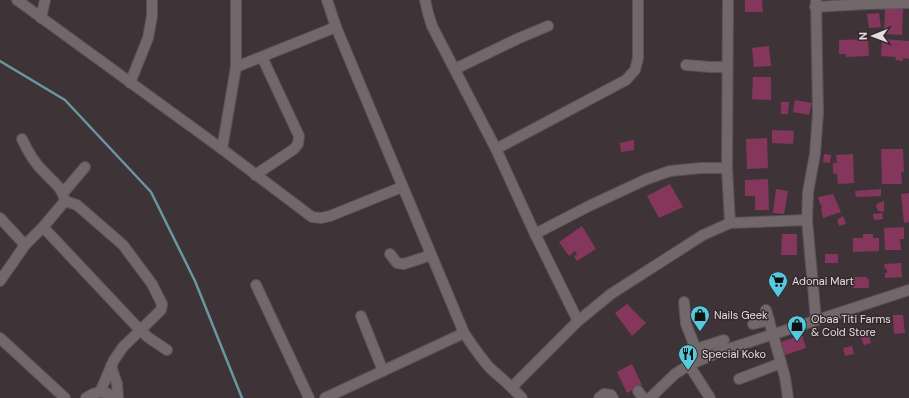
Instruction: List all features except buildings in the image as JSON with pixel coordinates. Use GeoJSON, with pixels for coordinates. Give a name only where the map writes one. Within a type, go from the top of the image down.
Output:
{"type":"FeatureCollection","features":[{"type":"Feature","properties":{"kind":"street"},"geometry":{"type":"LineString","coordinates":[[17,0],[222,149],[312,217],[321,218],[330,216],[402,187]]}},
{"type":"Feature","properties":{"kind":"street"},"geometry":{"type":"LineString","coordinates":[[42,18],[45,0]]}},
{"type":"Feature","properties":{"kind":"street"},"geometry":{"type":"LineString","coordinates":[[130,83],[148,38],[152,16],[152,0]]}},
{"type":"Feature","properties":{"kind":"street"},"geometry":{"type":"LineString","coordinates":[[222,149],[236,67],[236,0]]}},
{"type":"Feature","properties":{"kind":"street"},"geometry":{"type":"LineString","coordinates":[[327,0],[336,27],[464,333],[474,350],[490,368],[522,398]]}},
{"type":"Feature","properties":{"kind":"street"},"geometry":{"type":"LineString","coordinates":[[425,0],[432,26],[496,149],[535,234],[578,321]]}},
{"type":"Feature","properties":{"kind":"street"},"geometry":{"type":"LineString","coordinates":[[496,149],[626,80],[635,70],[638,58],[638,0]]}},
{"type":"Feature","properties":{"kind":"street"},"geometry":{"type":"LineString","coordinates":[[728,0],[727,168],[730,223]]}},
{"type":"Feature","properties":{"kind":"street"},"geometry":{"type":"LineString","coordinates":[[816,320],[807,220],[808,192],[815,154],[818,113],[815,4],[909,3]]}},
{"type":"Feature","properties":{"kind":"street"},"geometry":{"type":"LineString","coordinates":[[455,69],[517,39],[548,26]]}},
{"type":"Feature","properties":{"kind":"street"},"geometry":{"type":"LineString","coordinates":[[236,67],[336,27]]}},
{"type":"Feature","properties":{"kind":"street"},"geometry":{"type":"LineString","coordinates":[[255,175],[294,149],[298,144],[299,136],[262,57]]}},
{"type":"Feature","properties":{"kind":"street"},"geometry":{"type":"LineString","coordinates":[[686,65],[727,67]]}},
{"type":"Feature","properties":{"kind":"street"},"geometry":{"type":"LineString","coordinates":[[22,139],[33,159],[44,173],[59,186],[64,197],[77,205],[123,246],[152,284],[162,304],[161,310],[123,347],[100,392]]}},
{"type":"Feature","properties":{"kind":"street"},"geometry":{"type":"LineString","coordinates":[[0,281],[25,245],[43,228],[85,167]]}},
{"type":"Feature","properties":{"kind":"street"},"geometry":{"type":"LineString","coordinates":[[535,234],[647,178],[670,171],[701,168],[727,168]]}},
{"type":"Feature","properties":{"kind":"street"},"geometry":{"type":"LineString","coordinates":[[0,218],[25,245]]}},
{"type":"Feature","properties":{"kind":"street"},"geometry":{"type":"LineString","coordinates":[[512,387],[578,321],[611,294],[703,235],[730,223],[807,220]]}},
{"type":"Feature","properties":{"kind":"street"},"geometry":{"type":"LineString","coordinates":[[43,228],[140,330],[167,350]]}},
{"type":"Feature","properties":{"kind":"street"},"geometry":{"type":"LineString","coordinates":[[390,254],[397,263],[404,264],[431,255]]}},
{"type":"Feature","properties":{"kind":"street"},"geometry":{"type":"LineString","coordinates":[[256,285],[309,398]]}},
{"type":"Feature","properties":{"kind":"street"},"geometry":{"type":"LineString","coordinates":[[650,398],[676,374],[689,365],[722,350],[909,290]]}},
{"type":"Feature","properties":{"kind":"street"},"geometry":{"type":"LineString","coordinates":[[684,302],[686,324],[700,360]]}},
{"type":"Feature","properties":{"kind":"street"},"geometry":{"type":"LineString","coordinates":[[753,324],[767,315],[785,377],[788,398]]}},
{"type":"Feature","properties":{"kind":"street"},"geometry":{"type":"LineString","coordinates":[[361,316],[383,371]]}},
{"type":"Feature","properties":{"kind":"street"},"geometry":{"type":"LineString","coordinates":[[325,398],[464,333]]}},
{"type":"Feature","properties":{"kind":"street"},"geometry":{"type":"LineString","coordinates":[[0,338],[65,398]]}},
{"type":"Feature","properties":{"kind":"street"},"geometry":{"type":"LineString","coordinates":[[696,349],[724,340]]}},
{"type":"Feature","properties":{"kind":"street"},"geometry":{"type":"LineString","coordinates":[[739,379],[781,363]]}},
{"type":"Feature","properties":{"kind":"street"},"geometry":{"type":"LineString","coordinates":[[689,365],[710,398]]}},
{"type":"Feature","properties":{"kind":"street"},"geometry":{"type":"LineString","coordinates":[[86,398],[91,394],[100,392],[104,392],[115,397],[117,384],[112,366]]}},
{"type":"Feature","properties":{"kind":"street"},"geometry":{"type":"LineString","coordinates":[[599,398],[604,394],[611,395],[613,398]]}},
{"type":"Feature","properties":{"kind":"waterway"},"geometry":{"type":"LineString","coordinates":[[0,61],[65,100],[151,192],[195,281],[242,398]]}},
{"type":"Feature","properties":{"kind":"place","name":"Adonai Mart"},"geometry":{"type":"Point","coordinates":[778,298]}},
{"type":"Feature","properties":{"kind":"place","name":"Nails Geek"},"geometry":{"type":"Point","coordinates":[700,332]}},
{"type":"Feature","properties":{"kind":"place","name":"Obaa Titi Farms & Cold Store"},"geometry":{"type":"Point","coordinates":[797,342]}},
{"type":"Feature","properties":{"kind":"place","name":"Special Koko"},"geometry":{"type":"Point","coordinates":[688,371]}}]}
